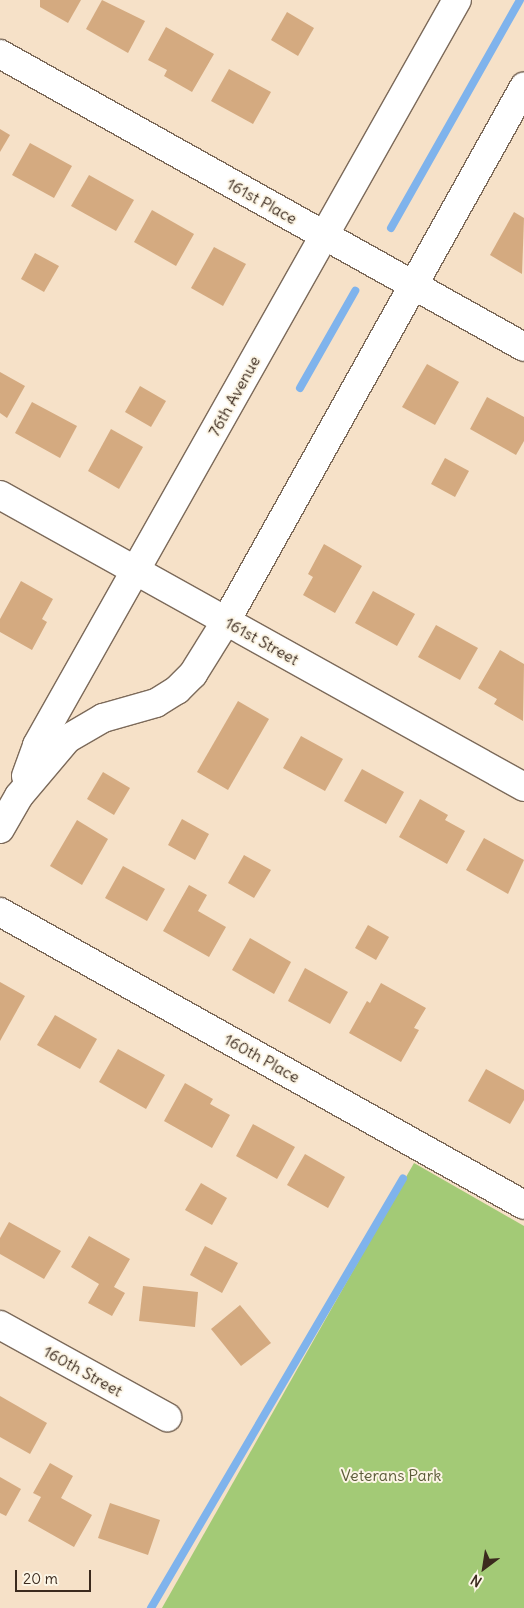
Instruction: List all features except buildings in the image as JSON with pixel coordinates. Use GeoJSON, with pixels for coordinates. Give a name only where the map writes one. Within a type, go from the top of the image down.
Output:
{"type":"FeatureCollection","features":[{"type":"Feature","properties":{"kind":"street","name":"76th Avenue"},"geometry":{"type":"LineString","coordinates":[[0,830],[19,796],[37,745],[457,0]]}},
{"type":"Feature","properties":{"kind":"street","name":"161st Place"},"geometry":{"type":"LineString","coordinates":[[0,54],[524,347]]}},
{"type":"Feature","properties":{"kind":"street","name":"76th Avenue"},"geometry":{"type":"LineString","coordinates":[[19,796],[67,738],[80,728],[156,703],[177,690],[193,674],[226,621],[524,87]]}},
{"type":"Feature","properties":{"kind":"street","name":"161st Street"},"geometry":{"type":"LineString","coordinates":[[0,495],[524,788]]}},
{"type":"Feature","properties":{"kind":"street","name":"160th Place"},"geometry":{"type":"LineString","coordinates":[[0,912],[524,1204]]}},
{"type":"Feature","properties":{"kind":"street","name":"160th Street"},"geometry":{"type":"LineString","coordinates":[[0,1325],[167,1417]]}},
{"type":"Feature","properties":{"kind":"green space","name":"Veterans Park"},"geometry":{"type":"Polygon","coordinates":[[[414,1163],[524,1226],[524,1608],[162,1608],[414,1163]]]}},
{"type":"Feature","properties":{"kind":"waterway"},"geometry":{"type":"LineString","coordinates":[[391,228],[520,0]]}},
{"type":"Feature","properties":{"kind":"waterway"},"geometry":{"type":"LineString","coordinates":[[300,388],[355,291]]}},
{"type":"Feature","properties":{"kind":"waterway"},"geometry":{"type":"LineString","coordinates":[[151,1608],[403,1178]]}}]}
